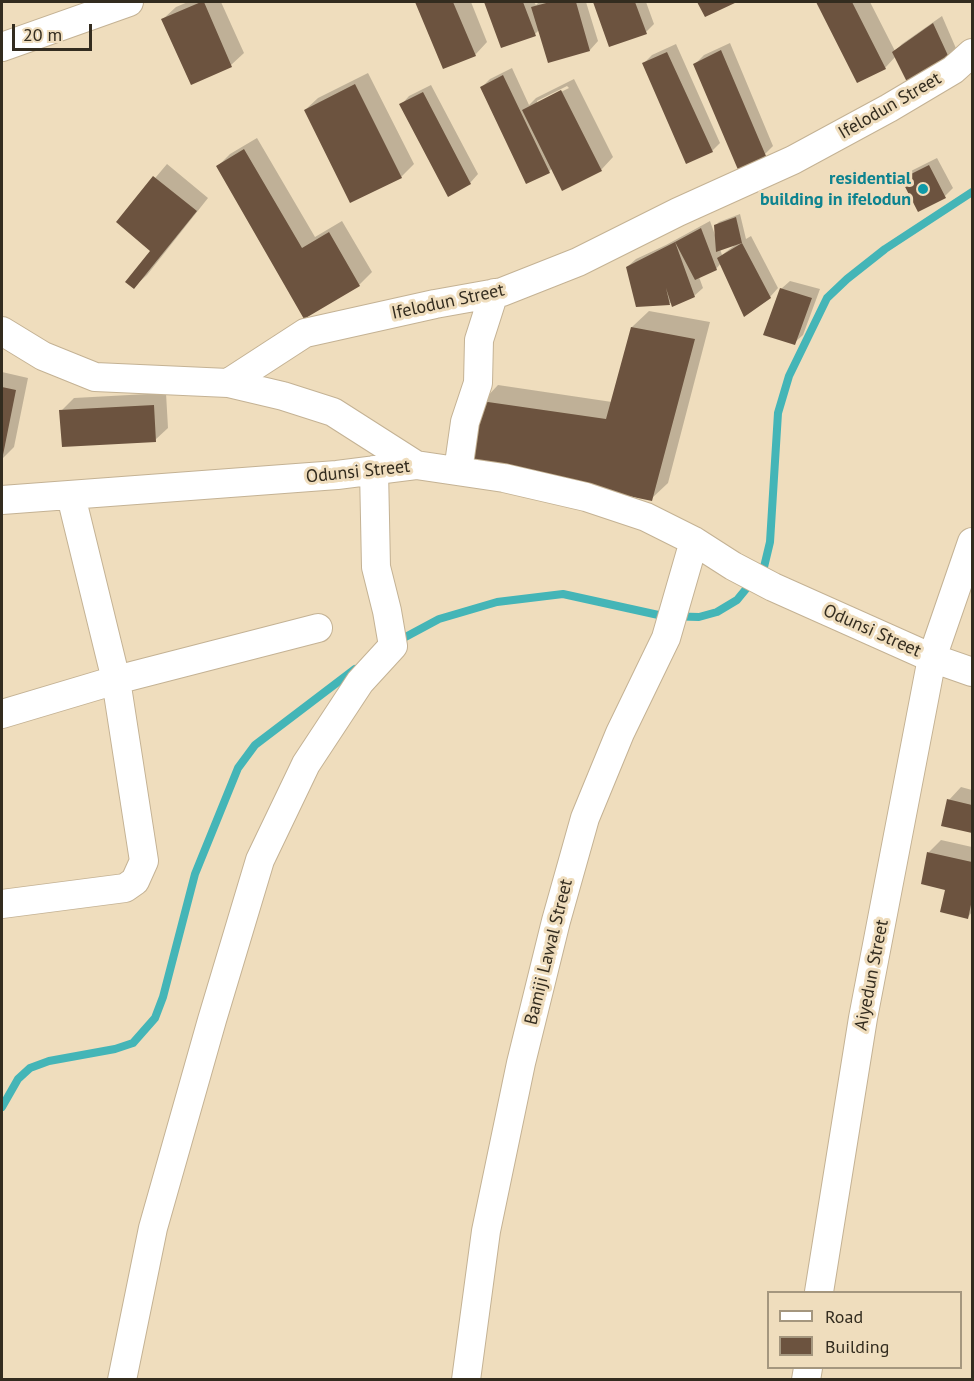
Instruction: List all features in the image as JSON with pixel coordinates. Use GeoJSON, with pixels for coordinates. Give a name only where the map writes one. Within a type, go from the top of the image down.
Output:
{"type":"FeatureCollection","features":[{"type":"Feature","properties":{"kind":"street"},"geometry":{"type":"LineString","coordinates":[[2,47],[129,2]]}},
{"type":"Feature","properties":{"kind":"street","name":"Ifelodun Street"},"geometry":{"type":"LineString","coordinates":[[228,383],[306,333],[502,292],[578,262],[678,212],[793,160],[889,108],[952,70],[972,53]]}},
{"type":"Feature","properties":{"kind":"street"},"geometry":{"type":"LineString","coordinates":[[458,471],[465,422],[478,383],[479,340],[494,293]]}},
{"type":"Feature","properties":{"kind":"street"},"geometry":{"type":"LineString","coordinates":[[2,331],[43,356],[95,377],[228,383],[283,396],[333,412],[416,465]]}},
{"type":"Feature","properties":{"kind":"street","name":"Odunsi Street"},"geometry":{"type":"LineString","coordinates":[[2,500],[338,475],[416,465],[504,478],[586,497],[645,517],[694,541],[733,566],[772,586],[932,658],[972,672]]}},
{"type":"Feature","properties":{"kind":"street"},"geometry":{"type":"LineString","coordinates":[[122,1380],[153,1228],[260,860],[306,764],[360,682],[393,646],[376,567],[374,470]]}},
{"type":"Feature","properties":{"kind":"street"},"geometry":{"type":"LineString","coordinates":[[2,904],[125,888],[135,881],[144,861],[116,680],[71,496]]}},
{"type":"Feature","properties":{"kind":"street","name":"Bamiji Lawal Street"},"geometry":{"type":"LineString","coordinates":[[466,1380],[486,1231],[521,1063],[556,921],[585,818],[620,733],[666,638],[694,541]]}},
{"type":"Feature","properties":{"kind":"street","name":"Aiyedun Street"},"geometry":{"type":"LineString","coordinates":[[819,1291],[863,1018],[932,658],[972,542]]}},
{"type":"Feature","properties":{"kind":"street"},"geometry":{"type":"LineString","coordinates":[[2,714],[116,680],[318,628]]}},
{"type":"Feature","properties":{"kind":"building"},"geometry":{"type":"Polygon","coordinates":[[[204,2],[232,67],[191,85],[161,19],[204,2]]]}},
{"type":"Feature","properties":{"kind":"building"},"geometry":{"type":"Polygon","coordinates":[[[415,2],[453,2],[476,56],[443,69],[415,2]]]}},
{"type":"Feature","properties":{"kind":"building"},"geometry":{"type":"Polygon","coordinates":[[[484,2],[523,2],[536,36],[501,48],[484,2]]]}},
{"type":"Feature","properties":{"kind":"building"},"geometry":{"type":"Polygon","coordinates":[[[550,2],[576,2],[590,51],[548,63],[531,7],[550,2]]]}},
{"type":"Feature","properties":{"kind":"building"},"geometry":{"type":"Polygon","coordinates":[[[593,2],[635,2],[647,34],[609,47],[593,2]]]}},
{"type":"Feature","properties":{"kind":"building"},"geometry":{"type":"Polygon","coordinates":[[[697,2],[737,2],[705,17],[697,2]]]}},
{"type":"Feature","properties":{"kind":"building"},"geometry":{"type":"Polygon","coordinates":[[[816,2],[852,2],[886,69],[857,83],[816,2]]]}},
{"type":"Feature","properties":{"kind":"building"},"geometry":{"type":"Polygon","coordinates":[[[933,23],[951,62],[908,84],[892,52],[933,23]]]}},
{"type":"Feature","properties":{"kind":"building"},"geometry":{"type":"Polygon","coordinates":[[[721,50],[766,156],[739,172],[693,64],[721,50]]]}},
{"type":"Feature","properties":{"kind":"building"},"geometry":{"type":"Polygon","coordinates":[[[667,52],[713,152],[686,164],[642,63],[667,52]]]}},
{"type":"Feature","properties":{"kind":"building"},"geometry":{"type":"Polygon","coordinates":[[[503,75],[550,173],[526,184],[480,87],[503,75]]]}},
{"type":"Feature","properties":{"kind":"building"},"geometry":{"type":"Polygon","coordinates":[[[355,84],[402,178],[350,203],[304,110],[355,84]]]}},
{"type":"Feature","properties":{"kind":"building"},"geometry":{"type":"Polygon","coordinates":[[[561,90],[602,171],[562,191],[522,110],[561,90]]]}},
{"type":"Feature","properties":{"kind":"building"},"geometry":{"type":"Polygon","coordinates":[[[423,92],[471,184],[448,197],[399,104],[423,92]]]}},
{"type":"Feature","properties":{"kind":"building"},"geometry":{"type":"Polygon","coordinates":[[[244,149],[302,248],[329,232],[360,286],[304,319],[216,166],[244,149]]]}},
{"type":"Feature","properties":{"kind":"building","name":"residential building in ifelodun"},"geometry":{"type":"Polygon","coordinates":[[[929,165],[946,198],[918,212],[901,179],[929,165]]]}},
{"type":"Feature","properties":{"kind":"building"},"geometry":{"type":"Polygon","coordinates":[[[153,176],[197,211],[134,289],[125,282],[150,251],[116,222],[153,176]]]}},
{"type":"Feature","properties":{"kind":"building"},"geometry":{"type":"Polygon","coordinates":[[[736,217],[742,243],[716,252],[714,225],[736,217]]]}},
{"type":"Feature","properties":{"kind":"building"},"geometry":{"type":"Polygon","coordinates":[[[701,228],[717,270],[695,280],[675,242],[701,228]]]}},
{"type":"Feature","properties":{"kind":"building"},"geometry":{"type":"Polygon","coordinates":[[[675,242],[695,297],[672,307],[666,288],[670,305],[636,307],[626,267],[675,242]]]}},
{"type":"Feature","properties":{"kind":"building"},"geometry":{"type":"Polygon","coordinates":[[[742,243],[771,298],[744,317],[717,258],[742,243]]]}},
{"type":"Feature","properties":{"kind":"building"},"geometry":{"type":"Polygon","coordinates":[[[780,288],[812,298],[795,345],[763,335],[780,288]]]}},
{"type":"Feature","properties":{"kind":"building"},"geometry":{"type":"Polygon","coordinates":[[[631,327],[695,339],[652,501],[468,462],[481,401],[606,419],[631,327]]]}},
{"type":"Feature","properties":{"kind":"building"},"geometry":{"type":"Polygon","coordinates":[[[2,387],[16,390],[3,455],[2,455],[2,387]]]}},
{"type":"Feature","properties":{"kind":"building"},"geometry":{"type":"Polygon","coordinates":[[[154,405],[156,442],[62,447],[59,410],[154,405]]]}},
{"type":"Feature","properties":{"kind":"building"},"geometry":{"type":"Polygon","coordinates":[[[947,799],[972,805],[972,833],[941,826],[947,799]]]}},
{"type":"Feature","properties":{"kind":"building"},"geometry":{"type":"Polygon","coordinates":[[[927,852],[972,862],[972,900],[968,919],[940,912],[945,890],[921,884],[927,852]]]}},
{"type":"Feature","properties":{"kind":"waterway"},"geometry":{"type":"LineString","coordinates":[[398,641],[439,619],[497,602],[563,594],[663,616],[699,617],[717,612],[737,600],[764,567],[770,542],[778,413],[789,376],[827,298],[885,249],[972,192]]}},
{"type":"Feature","properties":{"kind":"waterway"},"geometry":{"type":"LineString","coordinates":[[2,1107],[18,1079],[30,1068],[49,1061],[115,1049],[133,1043],[155,1018],[163,997],[195,874],[238,768],[255,745],[355,669]]}},
{"type":"Feature","properties":{"kind":"place","name":"residential building in ifelodun"},"geometry":{"type":"Point","coordinates":[923,189]}}]}
